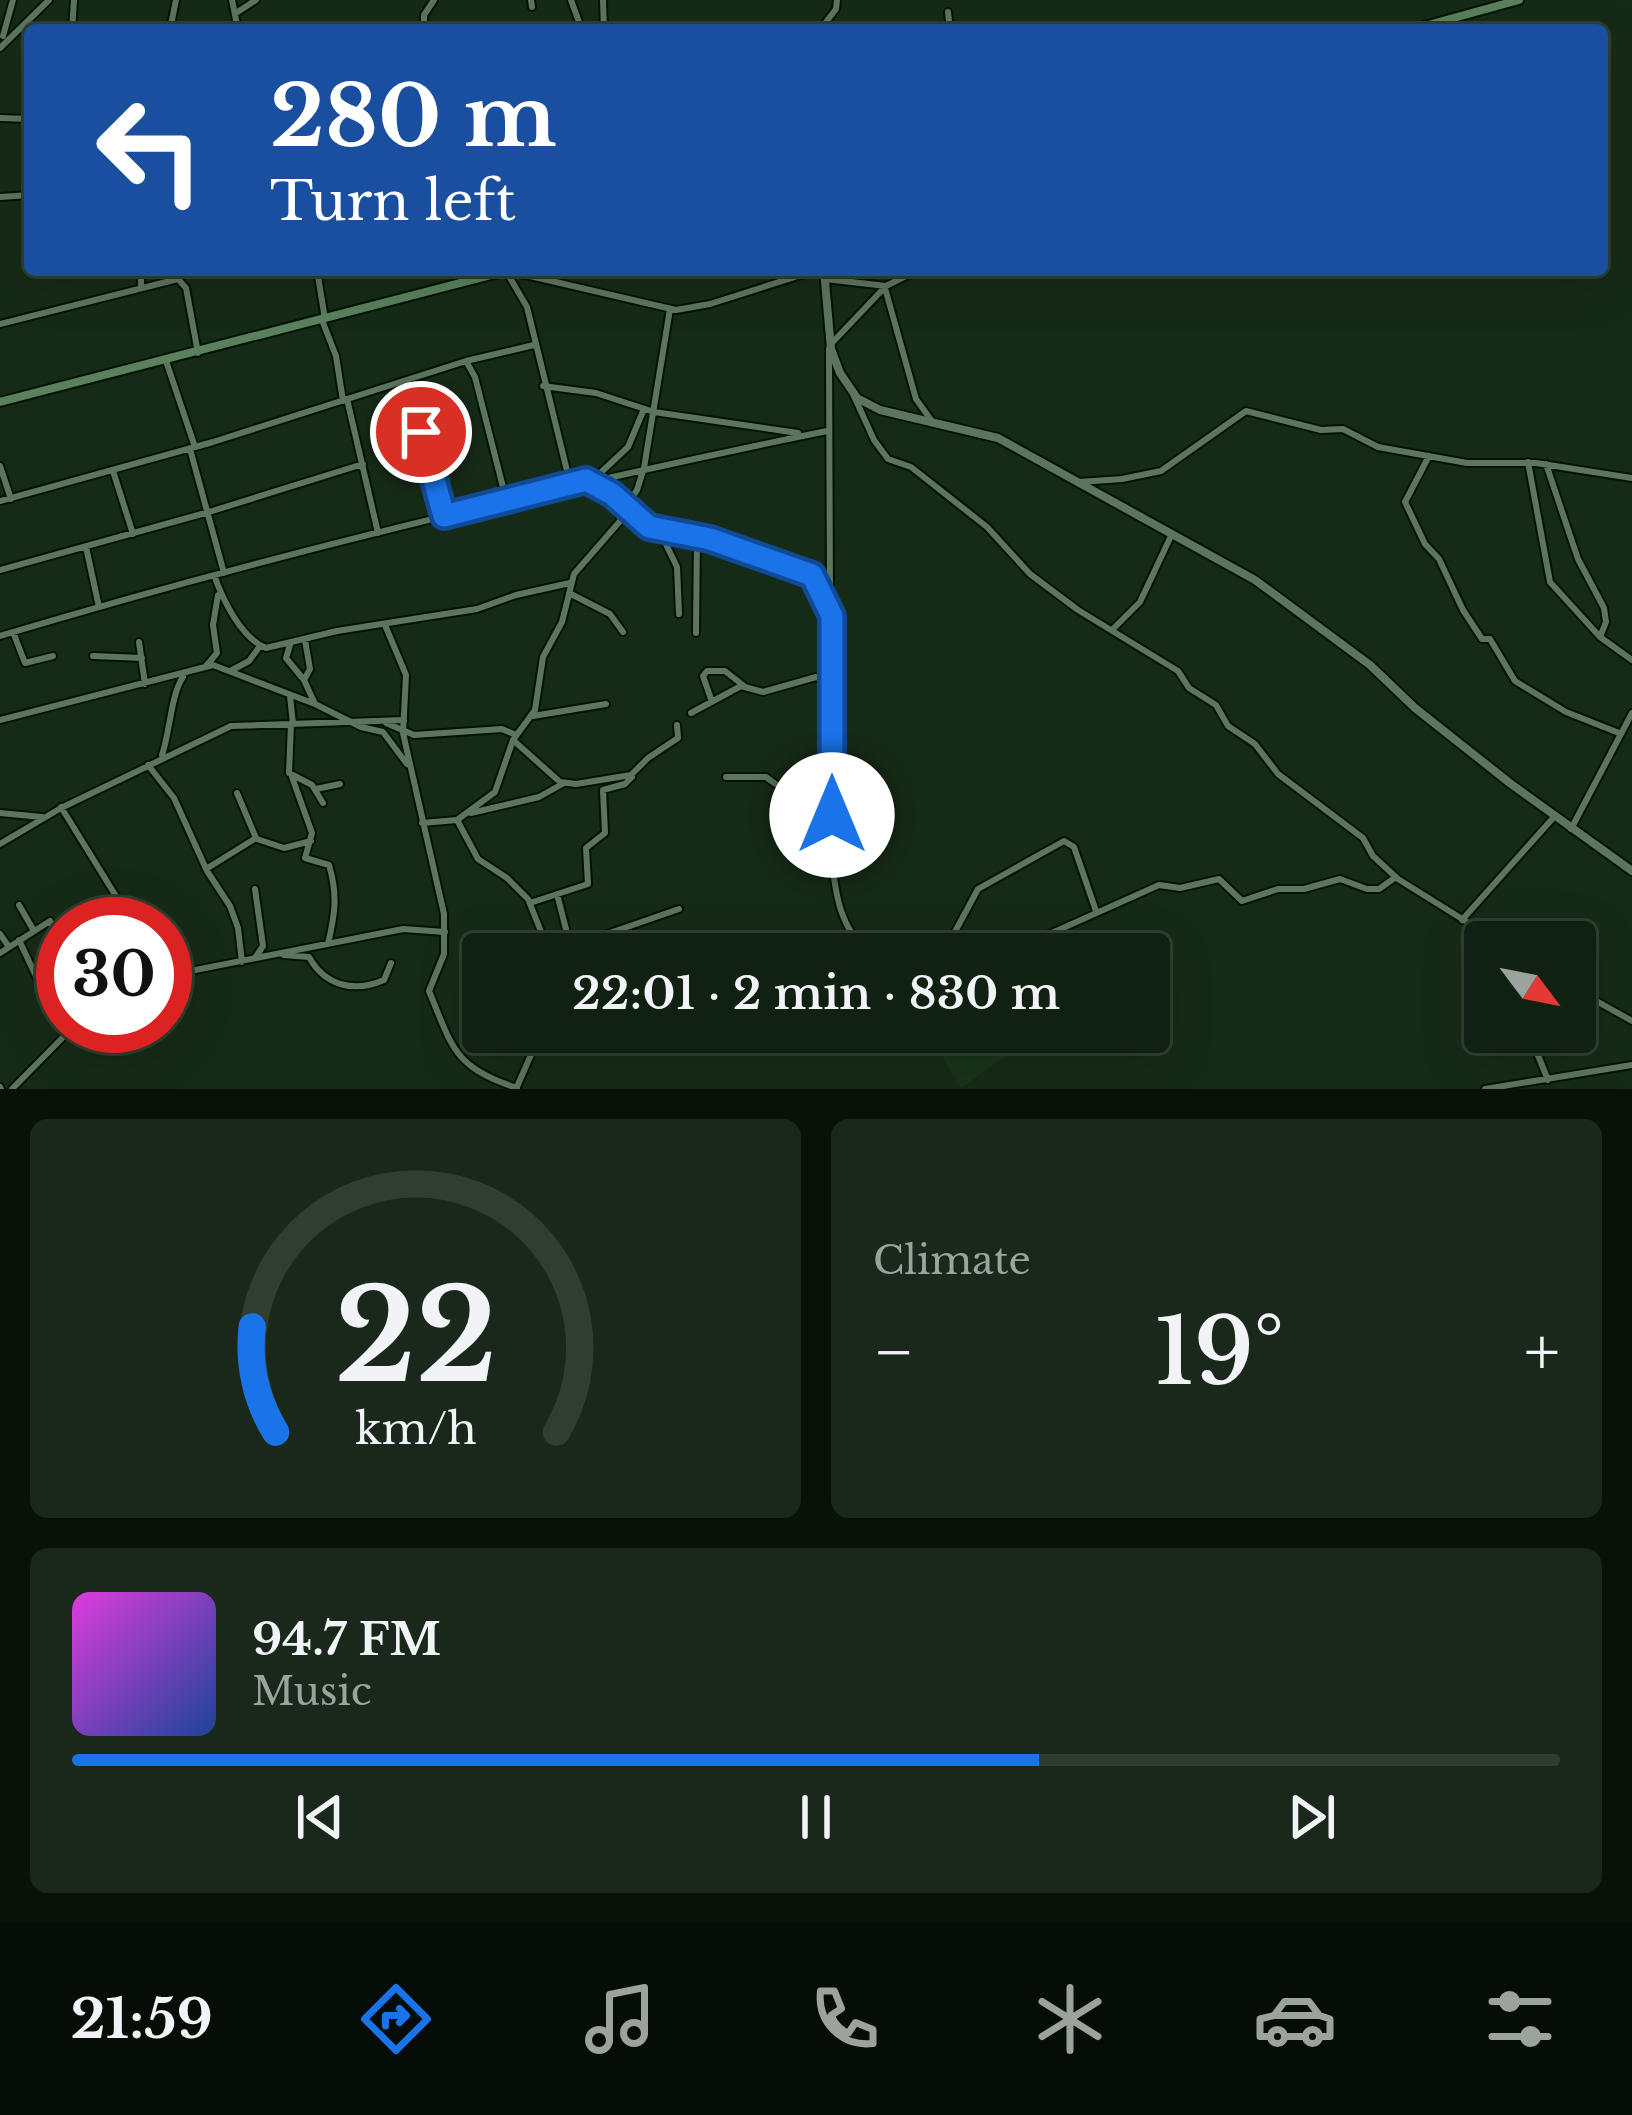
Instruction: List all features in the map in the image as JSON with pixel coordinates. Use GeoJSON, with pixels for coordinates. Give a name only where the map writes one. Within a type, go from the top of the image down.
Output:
{"type":"FeatureCollection","features":[{"type":"Feature","properties":{"kind":"main road"},"geometry":{"type":"LineString","coordinates":[[1432,24],[1519,0]]}},
{"type":"Feature","properties":{"kind":"main road"},"geometry":{"type":"LineString","coordinates":[[0,402],[489,276]]}},
{"type":"Feature","properties":{"kind":"street"},"geometry":{"type":"LineString","coordinates":[[13,0],[2,36],[24,37]]}},
{"type":"Feature","properties":{"kind":"street"},"geometry":{"type":"LineString","coordinates":[[26,24],[48,0]]}},
{"type":"Feature","properties":{"kind":"street"},"geometry":{"type":"LineString","coordinates":[[232,0],[237,24]]}},
{"type":"Feature","properties":{"kind":"street"},"geometry":{"type":"LineString","coordinates":[[236,13],[256,0]]}},
{"type":"Feature","properties":{"kind":"street"},"geometry":{"type":"LineString","coordinates":[[571,0],[579,22]]}},
{"type":"Feature","properties":{"kind":"street"},"geometry":{"type":"LineString","coordinates":[[948,12],[949,24]]}},
{"type":"Feature","properties":{"kind":"street"},"geometry":{"type":"LineString","coordinates":[[0,48],[24,26]]}},
{"type":"Feature","properties":{"kind":"street"},"geometry":{"type":"LineString","coordinates":[[141,276],[141,287]]}},
{"type":"Feature","properties":{"kind":"street"},"geometry":{"type":"LineString","coordinates":[[318,276],[324,320],[378,533]]}},
{"type":"Feature","properties":{"kind":"street"},"geometry":{"type":"LineString","coordinates":[[511,276],[527,307],[570,483]]}},
{"type":"Feature","properties":{"kind":"street"},"geometry":{"type":"LineString","coordinates":[[529,276],[670,309],[710,304],[811,276]]}},
{"type":"Feature","properties":{"kind":"street"},"geometry":{"type":"LineString","coordinates":[[822,276],[830,345],[874,440],[888,459],[911,467],[988,526],[1030,574],[1178,671],[1186,686],[1216,705],[1225,724],[1255,744],[1278,775],[1363,838],[1373,856],[1396,878],[1462,920],[1554,817]]}},
{"type":"Feature","properties":{"kind":"street"},"geometry":{"type":"LineString","coordinates":[[836,276],[886,287]]}},
{"type":"Feature","properties":{"kind":"street"},"geometry":{"type":"LineString","coordinates":[[830,345],[886,287],[907,276]]}},
{"type":"Feature","properties":{"kind":"street"},"geometry":{"type":"LineString","coordinates":[[0,324],[174,279],[182,281],[198,353]]}},
{"type":"Feature","properties":{"kind":"street"},"geometry":{"type":"LineString","coordinates":[[886,287],[916,399],[931,420]]}},
{"type":"Feature","properties":{"kind":"street"},"geometry":{"type":"LineString","coordinates":[[422,823],[457,820],[495,792],[514,737],[535,707],[543,657],[561,624],[577,570],[618,525],[638,490],[670,309]]}},
{"type":"Feature","properties":{"kind":"street"},"geometry":{"type":"LineString","coordinates":[[829,334],[831,854],[841,913],[851,933]]}},
{"type":"Feature","properties":{"kind":"street"},"geometry":{"type":"LineString","coordinates":[[0,501],[192,448],[466,361],[534,345]]}},
{"type":"Feature","properties":{"kind":"street"},"geometry":{"type":"LineString","coordinates":[[166,361],[224,573]]}},
{"type":"Feature","properties":{"kind":"street"},"geometry":{"type":"LineString","coordinates":[[466,361],[475,376],[506,499]]}},
{"type":"Feature","properties":{"kind":"street"},"geometry":{"type":"LineString","coordinates":[[407,380],[444,516]]}},
{"type":"Feature","properties":{"kind":"street"},"geometry":{"type":"LineString","coordinates":[[543,386],[596,392],[654,412],[807,435]]}},
{"type":"Feature","properties":{"kind":"street"},"geometry":{"type":"LineString","coordinates":[[852,392],[880,410],[998,438],[1255,580],[1370,665],[1415,708],[1570,830],[1632,872]]}},
{"type":"Feature","properties":{"kind":"street"},"geometry":{"type":"LineString","coordinates":[[590,479],[628,447],[644,409]]}},
{"type":"Feature","properties":{"kind":"street"},"geometry":{"type":"LineString","coordinates":[[1075,482],[1161,471],[1241,411],[1263,412],[1321,430],[1343,429],[1367,444],[1475,464],[1528,462],[1632,478]]}},
{"type":"Feature","properties":{"kind":"street"},"geometry":{"type":"LineString","coordinates":[[0,636],[570,483],[827,431]]}},
{"type":"Feature","properties":{"kind":"street"},"geometry":{"type":"LineString","coordinates":[[1429,456],[1406,502],[1462,610],[1482,639],[1490,639],[1515,681],[1566,712],[1619,733]]}},
{"type":"Feature","properties":{"kind":"street"},"geometry":{"type":"LineString","coordinates":[[1528,462],[1550,582],[1600,637],[1632,660]]}},
{"type":"Feature","properties":{"kind":"street"},"geometry":{"type":"LineString","coordinates":[[0,570],[363,464]]}},
{"type":"Feature","properties":{"kind":"street"},"geometry":{"type":"LineString","coordinates":[[1546,464],[1578,559],[1604,608],[1606,622],[1600,637]]}},
{"type":"Feature","properties":{"kind":"street"},"geometry":{"type":"LineString","coordinates":[[0,466],[11,499]]}},
{"type":"Feature","properties":{"kind":"street"},"geometry":{"type":"LineString","coordinates":[[113,471],[133,534]]}},
{"type":"Feature","properties":{"kind":"street"},"geometry":{"type":"LineString","coordinates":[[590,479],[612,494],[623,510],[659,531],[697,537],[812,575],[832,616]]}},
{"type":"Feature","properties":{"kind":"street"},"geometry":{"type":"LineString","coordinates":[[659,531],[677,567],[679,614]]}},
{"type":"Feature","properties":{"kind":"street"},"geometry":{"type":"LineString","coordinates":[[1112,630],[1140,602],[1172,536]]}},
{"type":"Feature","properties":{"kind":"street"},"geometry":{"type":"LineString","coordinates":[[697,537],[697,633]]}},
{"type":"Feature","properties":{"kind":"street"},"geometry":{"type":"LineString","coordinates":[[86,547],[99,607]]}},
{"type":"Feature","properties":{"kind":"street"},"geometry":{"type":"LineString","coordinates":[[214,575],[224,600],[266,648],[477,609],[571,583]]}},
{"type":"Feature","properties":{"kind":"street"},"geometry":{"type":"LineString","coordinates":[[205,667],[217,653],[213,626],[218,585]]}},
{"type":"Feature","properties":{"kind":"street"},"geometry":{"type":"LineString","coordinates":[[568,593],[606,612],[622,632]]}},
{"type":"Feature","properties":{"kind":"street"},"geometry":{"type":"LineString","coordinates":[[385,625],[406,675],[403,732],[445,932],[442,961],[429,987],[443,1025],[475,1072],[516,1088],[532,1053]]}},
{"type":"Feature","properties":{"kind":"street"},"geometry":{"type":"LineString","coordinates":[[13,632],[26,663],[53,656]]}},
{"type":"Feature","properties":{"kind":"street"},"geometry":{"type":"LineString","coordinates":[[304,680],[310,669],[305,640]]}},
{"type":"Feature","properties":{"kind":"street"},"geometry":{"type":"LineString","coordinates":[[140,642],[146,684]]}},
{"type":"Feature","properties":{"kind":"street"},"geometry":{"type":"LineString","coordinates":[[292,643],[286,658],[315,704]]}},
{"type":"Feature","properties":{"kind":"street"},"geometry":{"type":"LineString","coordinates":[[232,670],[249,661],[260,646]]}},
{"type":"Feature","properties":{"kind":"street"},"geometry":{"type":"LineString","coordinates":[[93,656],[142,658]]}},
{"type":"Feature","properties":{"kind":"street"},"geometry":{"type":"LineString","coordinates":[[0,720],[170,680],[205,667],[232,670],[383,732],[409,767]]}},
{"type":"Feature","properties":{"kind":"street"},"geometry":{"type":"LineString","coordinates":[[712,702],[703,676],[707,671],[725,671],[744,686],[764,692],[816,677],[832,683]]}},
{"type":"Feature","properties":{"kind":"street"},"geometry":{"type":"LineString","coordinates":[[161,758],[173,722],[175,691],[185,674]]}},
{"type":"Feature","properties":{"kind":"street"},"geometry":{"type":"LineString","coordinates":[[170,680],[175,691]]}},
{"type":"Feature","properties":{"kind":"street"},"geometry":{"type":"LineString","coordinates":[[691,713],[744,686]]}},
{"type":"Feature","properties":{"kind":"street"},"geometry":{"type":"LineString","coordinates":[[290,696],[288,769],[312,833],[305,858],[329,865],[338,898],[328,944]]}},
{"type":"Feature","properties":{"kind":"street"},"geometry":{"type":"LineString","coordinates":[[530,717],[606,704]]}},
{"type":"Feature","properties":{"kind":"street"},"geometry":{"type":"LineString","coordinates":[[1570,830],[1632,713]]}},
{"type":"Feature","properties":{"kind":"street"},"geometry":{"type":"LineString","coordinates":[[0,844],[61,807],[231,726],[404,720]]}},
{"type":"Feature","properties":{"kind":"street"},"geometry":{"type":"LineString","coordinates":[[386,722],[403,732],[424,735],[506,729],[563,783]]}},
{"type":"Feature","properties":{"kind":"street"},"geometry":{"type":"LineString","coordinates":[[530,903],[589,883],[586,848],[605,833],[603,790],[626,784],[648,758],[678,739],[677,725]]}},
{"type":"Feature","properties":{"kind":"street"},"geometry":{"type":"LineString","coordinates":[[148,765],[174,798],[206,869],[230,906],[242,962]]}},
{"type":"Feature","properties":{"kind":"street"},"geometry":{"type":"LineString","coordinates":[[466,815],[539,796],[563,783],[589,784],[634,774]]}},
{"type":"Feature","properties":{"kind":"street"},"geometry":{"type":"LineString","coordinates":[[292,777],[316,788],[340,784]]}},
{"type":"Feature","properties":{"kind":"street"},"geometry":{"type":"LineString","coordinates":[[726,777],[766,777],[806,806],[832,816]]}},
{"type":"Feature","properties":{"kind":"street"},"geometry":{"type":"LineString","coordinates":[[316,788],[323,803]]}},
{"type":"Feature","properties":{"kind":"street"},"geometry":{"type":"LineString","coordinates":[[237,793],[255,839]]}},
{"type":"Feature","properties":{"kind":"street"},"geometry":{"type":"LineString","coordinates":[[61,807],[116,897]]}},
{"type":"Feature","properties":{"kind":"street"},"geometry":{"type":"LineString","coordinates":[[0,813],[45,817]]}},
{"type":"Feature","properties":{"kind":"street"},"geometry":{"type":"LineString","coordinates":[[457,820],[480,862],[515,884],[530,903],[542,933]]}},
{"type":"Feature","properties":{"kind":"street"},"geometry":{"type":"LineString","coordinates":[[206,869],[255,839],[284,848],[311,841]]}},
{"type":"Feature","properties":{"kind":"street"},"geometry":{"type":"LineString","coordinates":[[954,933],[978,889],[1064,841],[1074,847],[1096,911]]}},
{"type":"Feature","properties":{"kind":"street"},"geometry":{"type":"LineString","coordinates":[[1049,933],[1159,885],[1180,888],[1219,879],[1242,901],[1278,889],[1304,890],[1340,879],[1379,889],[1396,878]]}},
{"type":"Feature","properties":{"kind":"street"},"geometry":{"type":"LineString","coordinates":[[252,960],[263,946],[255,889]]}},
{"type":"Feature","properties":{"kind":"street"},"geometry":{"type":"LineString","coordinates":[[557,894],[567,933]]}},
{"type":"Feature","properties":{"kind":"street"},"geometry":{"type":"LineString","coordinates":[[0,953],[34,931],[19,905]]}},
{"type":"Feature","properties":{"kind":"street"},"geometry":{"type":"LineString","coordinates":[[610,933],[679,909]]}},
{"type":"Feature","properties":{"kind":"street"},"geometry":{"type":"LineString","coordinates":[[192,969],[378,937],[403,928],[445,932]]}},
{"type":"Feature","properties":{"kind":"street"},"geometry":{"type":"LineString","coordinates":[[0,934],[9,947]]}},
{"type":"Feature","properties":{"kind":"street"},"geometry":{"type":"LineString","coordinates":[[20,940],[36,975]]}},
{"type":"Feature","properties":{"kind":"street"},"geometry":{"type":"LineString","coordinates":[[276,954],[307,956],[320,975],[341,985],[366,986],[384,980],[392,963]]}},
{"type":"Feature","properties":{"kind":"street"},"geometry":{"type":"LineString","coordinates":[[1596,1000],[1632,1021]]}},
{"type":"Feature","properties":{"kind":"street"},"geometry":{"type":"LineString","coordinates":[[12,1089],[47,1053]]}},
{"type":"Feature","properties":{"kind":"street"},"geometry":{"type":"LineString","coordinates":[[1537,1053],[1548,1079]]}},
{"type":"Feature","properties":{"kind":"street"},"geometry":{"type":"LineString","coordinates":[[1485,1089],[1632,1065]]}},
{"type":"Feature","properties":{"kind":"shaded area"},"geometry":{"type":"Polygon","coordinates":[[[940,1053],[1010,1053],[961,1088],[940,1053]]]}},
{"type":"Feature","properties":{"kind":"route"},"geometry":{"type":"LineString","coordinates":[[421,432],[444,516],[586,480],[612,494],[649,527],[710,539],[812,575],[832,616],[832,815]]}}]}
